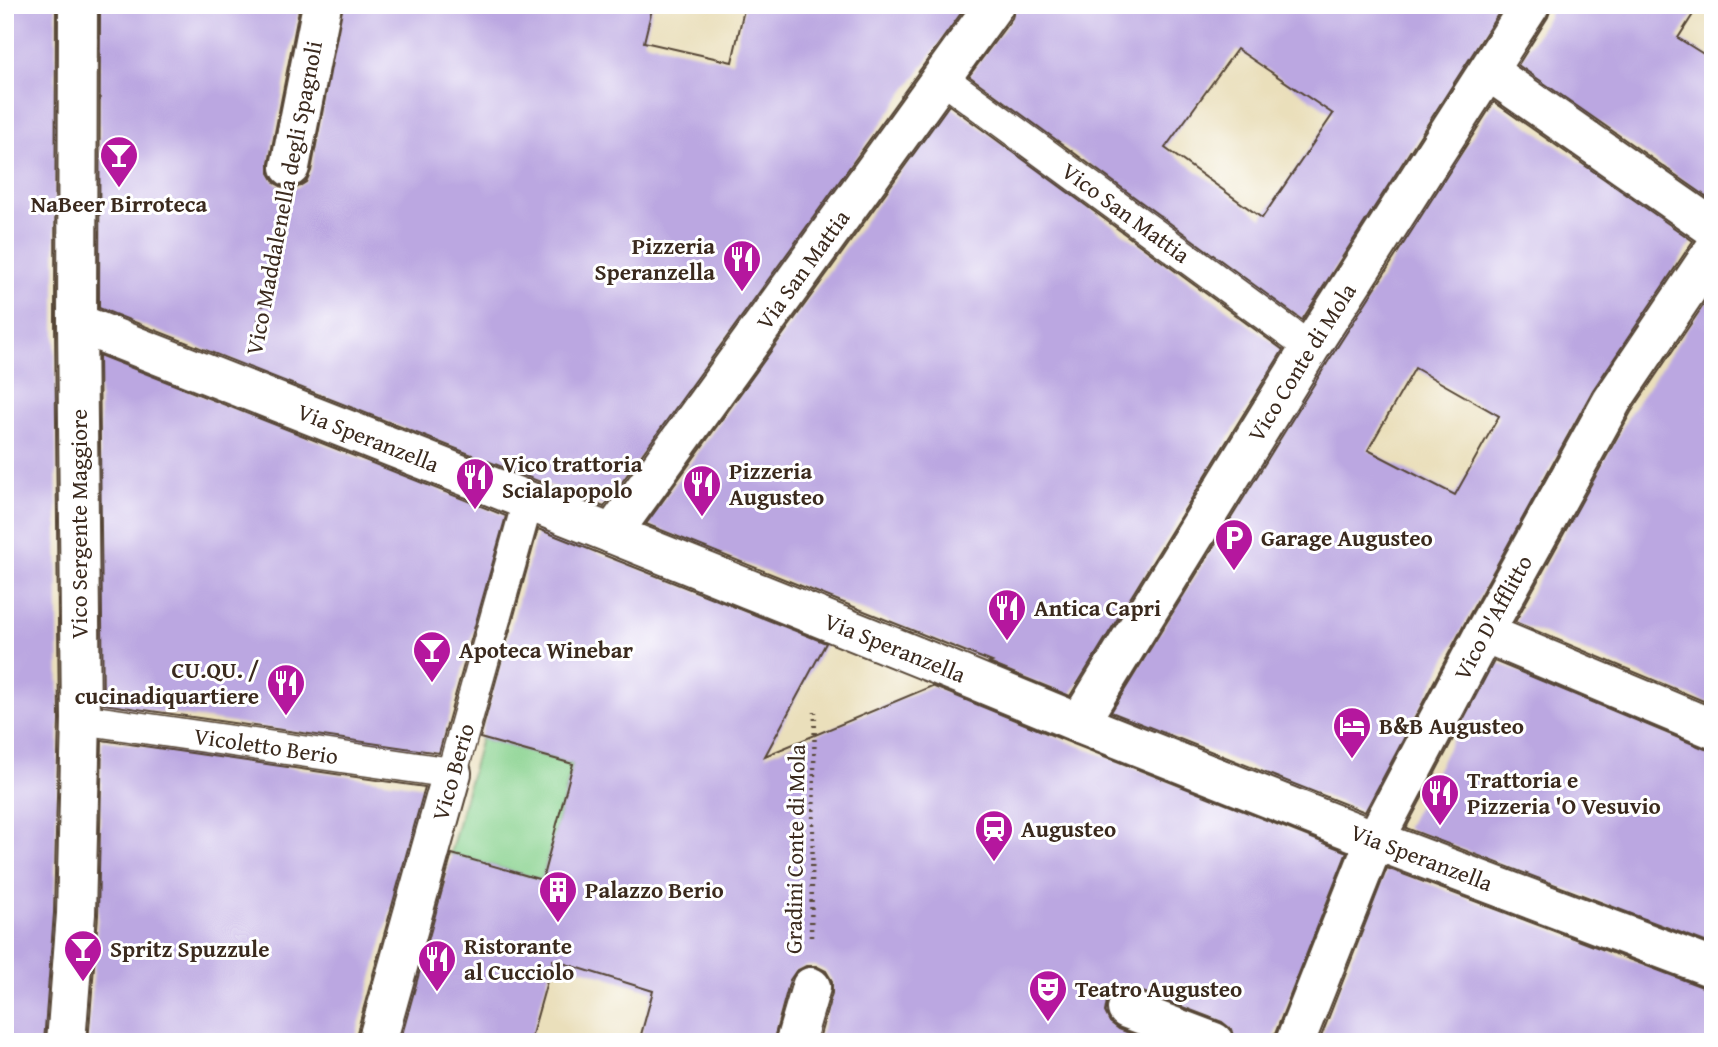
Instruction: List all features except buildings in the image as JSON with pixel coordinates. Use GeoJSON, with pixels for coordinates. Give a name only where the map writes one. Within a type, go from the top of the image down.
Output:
{"type":"FeatureCollection","features":[{"type":"Feature","properties":{"kind":"street","name":"Vico Sergente Maggiore"},"geometry":{"type":"LineString","coordinates":[[66,1042],[76,914],[81,719],[77,323],[78,5]]}},
{"type":"Feature","properties":{"kind":"street","name":"Vico Maddalenella degli Spagnoli"},"geometry":{"type":"LineString","coordinates":[[290,167],[322,5]]}},
{"type":"Feature","properties":{"kind":"street","name":"Via San Mattia"},"geometry":{"type":"LineString","coordinates":[[611,534],[994,5]]}},
{"type":"Feature","properties":{"kind":"street","name":"Vico Conte di Mola"},"geometry":{"type":"LineString","coordinates":[[1079,723],[1310,348],[1530,5]]}},
{"type":"Feature","properties":{"kind":"street"},"geometry":{"type":"LineString","coordinates":[[1488,71],[1713,228]]}},
{"type":"Feature","properties":{"kind":"street","name":"Vico D'Afflitto"},"geometry":{"type":"LineString","coordinates":[[1295,1042],[1375,840],[1484,633],[1612,401],[1713,251]]}},
{"type":"Feature","properties":{"kind":"street","name":"Via Speranzella"},"geometry":{"type":"LineString","coordinates":[[77,323],[1375,840],[1713,968]]}},
{"type":"Feature","properties":{"kind":"street"},"geometry":{"type":"LineString","coordinates":[[1484,633],[1713,729]]}},
{"type":"Feature","properties":{"kind":"street","name":"Vico Berio"},"geometry":{"type":"LineString","coordinates":[[377,1042],[452,773]]}},
{"type":"Feature","properties":{"kind":"street"},"geometry":{"type":"LineString","coordinates":[[795,1042],[811,986]]}},
{"type":"Feature","properties":{"kind":"street"},"geometry":{"type":"LineString","coordinates":[[1127,1009],[1214,1042]]}},
{"type":"Feature","properties":{"kind":"lane","name":"Vico San Mattia"},"geometry":{"type":"LineString","coordinates":[[942,78],[1310,348]]}},
{"type":"Feature","properties":{"kind":"lane","name":"Vico Berio"},"geometry":{"type":"LineString","coordinates":[[452,773],[528,501]]}},
{"type":"Feature","properties":{"kind":"lane","name":"Vicoletto Berio"},"geometry":{"type":"LineString","coordinates":[[81,719],[452,773]]}},
{"type":"Feature","properties":{"kind":"path","name":"Vico Maddalenella degli Spagnoli"},"geometry":{"type":"LineString","coordinates":[[245,390],[290,167]]}},
{"type":"Feature","properties":{"kind":"path","name":"Gradini Conte di Mola"},"geometry":{"type":"LineString","coordinates":[[811,986],[815,712]]}},
{"type":"Feature","properties":{"kind":"green space"},"geometry":{"type":"Polygon","coordinates":[[[481,738],[573,764],[542,880],[450,854],[481,738]]]}},
{"type":"Feature","properties":{"kind":"place","name":"NaBeer Birroteca"},"geometry":{"type":"Point","coordinates":[119,189]}},
{"type":"Feature","properties":{"kind":"place","name":"Pizzeria Speranzella"},"geometry":{"type":"Point","coordinates":[742,293]}},
{"type":"Feature","properties":{"kind":"place","name":"Vico trattoria Scialapopolo"},"geometry":{"type":"Point","coordinates":[475,511]}},
{"type":"Feature","properties":{"kind":"place","name":"Pizzeria Augusteo"},"geometry":{"type":"Point","coordinates":[702,518]}},
{"type":"Feature","properties":{"kind":"place","name":"Garage Augusteo"},"geometry":{"type":"Point","coordinates":[1234,572]}},
{"type":"Feature","properties":{"kind":"place","name":"Antica Capri"},"geometry":{"type":"Point","coordinates":[1007,642]}},
{"type":"Feature","properties":{"kind":"place","name":"Apoteca Winebar"},"geometry":{"type":"Point","coordinates":[432,684]}},
{"type":"Feature","properties":{"kind":"place","name":"CU.QU. / cucinadiquartiere"},"geometry":{"type":"Point","coordinates":[286,717]}},
{"type":"Feature","properties":{"kind":"place","name":"B&B Augusteo"},"geometry":{"type":"Point","coordinates":[1352,760]}},
{"type":"Feature","properties":{"kind":"place","name":"Trattoria e Pizzeria 'O Vesuvio"},"geometry":{"type":"Point","coordinates":[1440,827]}},
{"type":"Feature","properties":{"kind":"place","name":"Augusteo"},"geometry":{"type":"Point","coordinates":[994,863]}},
{"type":"Feature","properties":{"kind":"place","name":"Palazzo Berio"},"geometry":{"type":"Point","coordinates":[558,924]}},
{"type":"Feature","properties":{"kind":"place","name":"Spritz Spuzzule"},"geometry":{"type":"Point","coordinates":[83,983]}},
{"type":"Feature","properties":{"kind":"place","name":"Ristorante al Cucciolo"},"geometry":{"type":"Point","coordinates":[437,993]}},
{"type":"Feature","properties":{"kind":"place","name":"Teatro Augusteo"},"geometry":{"type":"Point","coordinates":[1048,1023]}}]}
